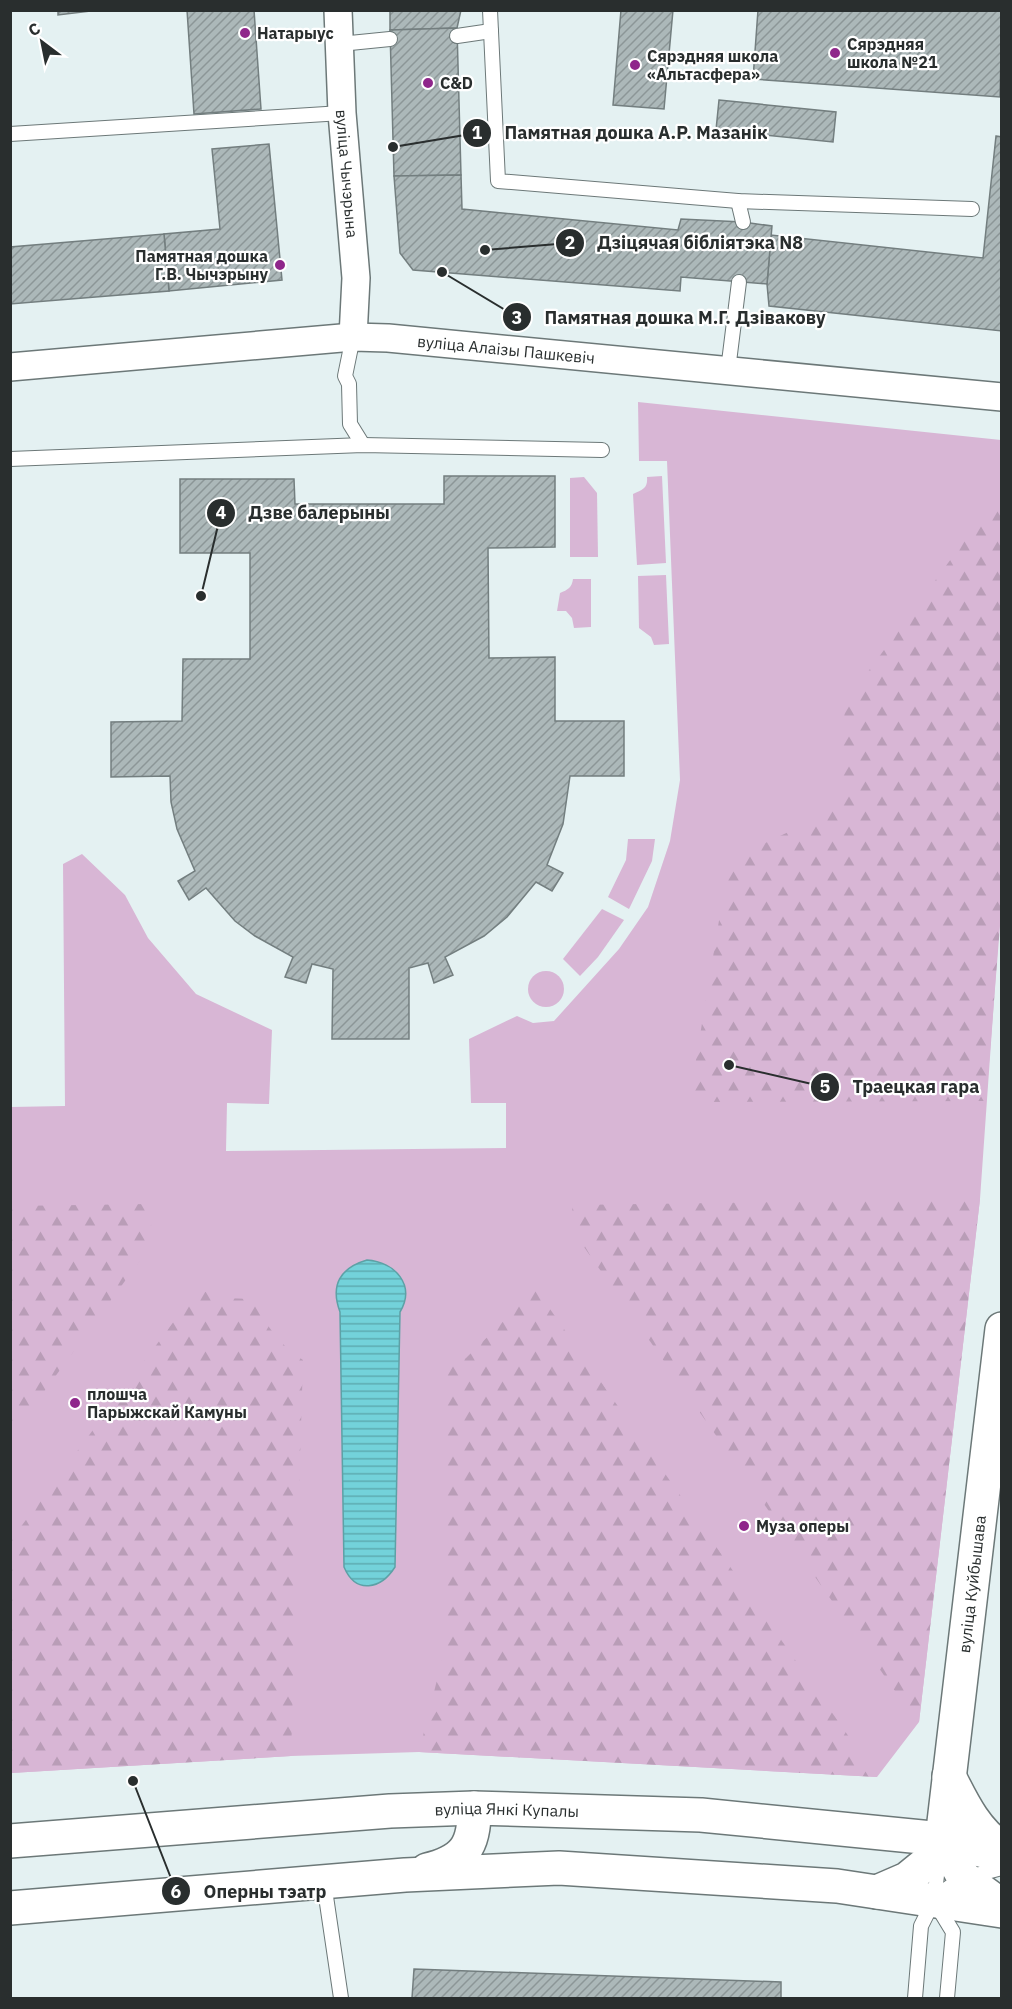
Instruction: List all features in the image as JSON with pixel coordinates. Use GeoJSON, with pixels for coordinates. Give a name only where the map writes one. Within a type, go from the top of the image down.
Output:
{"type":"FeatureCollection","features":[{"type":"Feature","properties":{"kind":"main road","name":"вуліца Куйбышава"},"geometry":{"type":"LineString","coordinates":[[942,1839],[1002,1329]]}},
{"type":"Feature","properties":{"kind":"main road"},"geometry":{"type":"LineString","coordinates":[[880,1833],[922,1815],[944,1789],[949,1776]]}},
{"type":"Feature","properties":{"kind":"main road"},"geometry":{"type":"LineString","coordinates":[[949,1776],[962,1803],[979,1827],[1002,1848]]}},
{"type":"Feature","properties":{"kind":"main road"},"geometry":{"type":"LineString","coordinates":[[405,1875],[449,1863],[462,1852],[471,1841],[474,1829],[474,1808]]}},
{"type":"Feature","properties":{"kind":"main road","name":"вуліца Янкі Купалы"},"geometry":{"type":"LineString","coordinates":[[10,1841],[390,1811],[474,1808],[701,1815],[942,1839],[1002,1856]]}},
{"type":"Feature","properties":{"kind":"main road"},"geometry":{"type":"LineString","coordinates":[[942,1839],[964,1878],[1002,1906]]}},
{"type":"Feature","properties":{"kind":"main road"},"geometry":{"type":"LineString","coordinates":[[877,1892],[907,1879],[934,1857],[942,1839]]}},
{"type":"Feature","properties":{"kind":"main road"},"geometry":{"type":"LineString","coordinates":[[10,1908],[405,1875],[559,1868],[837,1886],[1002,1911]]}},
{"type":"Feature","properties":{"kind":"street","name":"вуліца Чычэрына"},"geometry":{"type":"LineString","coordinates":[[338,10],[342,113],[356,278],[353,337]]}},
{"type":"Feature","properties":{"kind":"street","name":"вуліца Алаізы Пашкевіч"},"geometry":{"type":"LineString","coordinates":[[10,367],[353,337],[388,338],[1002,397]]}},
{"type":"Feature","properties":{"kind":"lane"},"geometry":{"type":"LineString","coordinates":[[490,10],[498,181],[738,201],[972,209]]}},
{"type":"Feature","properties":{"kind":"lane"},"geometry":{"type":"LineString","coordinates":[[457,36],[491,31]]}},
{"type":"Feature","properties":{"kind":"lane"},"geometry":{"type":"LineString","coordinates":[[340,44],[390,39]]}},
{"type":"Feature","properties":{"kind":"lane"},"geometry":{"type":"LineString","coordinates":[[10,134],[342,113]]}},
{"type":"Feature","properties":{"kind":"lane"},"geometry":{"type":"LineString","coordinates":[[738,201],[743,222]]}},
{"type":"Feature","properties":{"kind":"lane"},"geometry":{"type":"LineString","coordinates":[[728,370],[739,282]]}},
{"type":"Feature","properties":{"kind":"lane"},"geometry":{"type":"LineString","coordinates":[[353,337],[345,376],[349,384],[350,424],[363,445]]}},
{"type":"Feature","properties":{"kind":"lane"},"geometry":{"type":"LineString","coordinates":[[10,459],[363,445],[602,450]]}},
{"type":"Feature","properties":{"kind":"lane"},"geometry":{"type":"LineString","coordinates":[[915,1998],[921,1926],[934,1900],[942,1839]]}},
{"type":"Feature","properties":{"kind":"lane"},"geometry":{"type":"LineString","coordinates":[[934,1900],[948,1887],[964,1878],[1002,1868]]}},
{"type":"Feature","properties":{"kind":"lane"},"geometry":{"type":"LineString","coordinates":[[324,1883],[341,1998]]}},
{"type":"Feature","properties":{"kind":"lane"},"geometry":{"type":"LineString","coordinates":[[934,1900],[953,1932],[947,1998]]}},
{"type":"Feature","properties":{"kind":"green space"},"geometry":{"type":"Polygon","coordinates":[[[638,402],[1001,440],[1001,901],[980,1199],[919,1722],[877,1777],[419,1752],[291,1756],[11,1773],[11,1107],[65,1106],[63,864],[82,854],[125,895],[148,938],[196,994],[272,1030],[269,1104],[227,1103],[226,1151],[506,1148],[506,1103],[471,1103],[469,1039],[517,1016],[533,1023],[554,1021],[619,949],[648,907],[670,841],[680,780],[667,461],[639,461],[638,402]]]}},
{"type":"Feature","properties":{"kind":"green space"},"geometry":{"type":"Polygon","coordinates":[[[662,476],[666,563],[637,565],[633,494],[644,488],[647,484],[647,477],[662,476]]]}},
{"type":"Feature","properties":{"kind":"green space"},"geometry":{"type":"Polygon","coordinates":[[[584,477],[597,493],[598,557],[570,557],[570,478],[584,477]]]}},
{"type":"Feature","properties":{"kind":"green space"},"geometry":{"type":"Polygon","coordinates":[[[1001,491],[1002,901],[986,1101],[689,1102],[729,860],[839,808],[845,703],[1001,491]]]}},
{"type":"Feature","properties":{"kind":"green space"},"geometry":{"type":"Polygon","coordinates":[[[666,575],[669,644],[654,645],[651,637],[639,628],[638,576],[666,575]]]}},
{"type":"Feature","properties":{"kind":"green space"},"geometry":{"type":"Polygon","coordinates":[[[573,579],[591,579],[591,627],[574,628],[572,618],[566,611],[557,611],[560,593],[569,588],[573,579]]]}},
{"type":"Feature","properties":{"kind":"green space"},"geometry":{"type":"Polygon","coordinates":[[[628,839],[655,839],[652,861],[629,909],[608,897],[626,860],[628,839]]]}},
{"type":"Feature","properties":{"kind":"green space"},"geometry":{"type":"Polygon","coordinates":[[[602,909],[624,920],[598,957],[580,976],[563,959],[602,909]]]}},
{"type":"Feature","properties":{"kind":"green space"},"geometry":{"type":"Polygon","coordinates":[[[546,971],[559,976],[564,989],[559,1002],[546,1007],[533,1002],[528,989],[533,976],[546,971]]]}},
{"type":"Feature","properties":{"kind":"green space"},"geometry":{"type":"Polygon","coordinates":[[[980,1199],[919,1722],[916,1721],[570,1227],[573,1205],[980,1199]]]}},
{"type":"Feature","properties":{"kind":"green space"},"geometry":{"type":"Polygon","coordinates":[[[150,1204],[152,1244],[11,1437],[11,1206],[150,1204]]]}},
{"type":"Feature","properties":{"kind":"green space"},"geometry":{"type":"Polygon","coordinates":[[[198,1289],[223,1298],[252,1299],[273,1333],[303,1360],[291,1756],[11,1773],[11,1540],[198,1289]]]}},
{"type":"Feature","properties":{"kind":"green space"},"geometry":{"type":"Polygon","coordinates":[[[536,1289],[877,1777],[419,1752],[445,1648],[447,1362],[466,1358],[536,1289]]]}},
{"type":"Feature","properties":{"kind":"water"},"geometry":{"type":"Polygon","coordinates":[[[367,1260],[386,1265],[394,1270],[404,1284],[406,1293],[400,1312],[395,1567],[383,1580],[369,1586],[355,1582],[344,1567],[340,1312],[336,1294],[337,1286],[344,1273],[358,1263],[367,1260]]]}},
{"type":"Feature","properties":{"kind":"building"},"geometry":{"type":"Polygon","coordinates":[[[58,10],[99,10],[58,15],[58,10]]]}},
{"type":"Feature","properties":{"kind":"building"},"geometry":{"type":"Polygon","coordinates":[[[187,10],[254,10],[261,109],[194,114],[187,10]]]}},
{"type":"Feature","properties":{"kind":"building"},"geometry":{"type":"Polygon","coordinates":[[[390,10],[461,10],[457,28],[390,30],[390,10]]]}},
{"type":"Feature","properties":{"kind":"building"},"geometry":{"type":"Polygon","coordinates":[[[621,10],[673,10],[664,109],[613,105],[621,10]]]}},
{"type":"Feature","properties":{"kind":"building"},"geometry":{"type":"Polygon","coordinates":[[[758,10],[1002,10],[1000,97],[753,79],[758,10]]]}},
{"type":"Feature","properties":{"kind":"building"},"geometry":{"type":"Polygon","coordinates":[[[457,28],[461,175],[394,176],[390,30],[457,28]]]}},
{"type":"Feature","properties":{"kind":"building"},"geometry":{"type":"Polygon","coordinates":[[[719,100],[836,112],[833,142],[716,130],[719,100]]]}},
{"type":"Feature","properties":{"kind":"building"},"geometry":{"type":"Polygon","coordinates":[[[996,136],[1002,137],[1002,331],[769,306],[767,284],[771,235],[983,258],[996,136]]]}},
{"type":"Feature","properties":{"kind":"building"},"geometry":{"type":"Polygon","coordinates":[[[269,144],[282,280],[169,291],[164,234],[220,229],[212,149],[269,144]]]}},
{"type":"Feature","properties":{"kind":"building"},"geometry":{"type":"Polygon","coordinates":[[[461,175],[462,209],[678,230],[681,219],[772,226],[767,284],[681,277],[680,291],[413,270],[400,253],[394,176],[461,175]]]}},
{"type":"Feature","properties":{"kind":"building"},"geometry":{"type":"Polygon","coordinates":[[[164,234],[169,291],[10,304],[10,247],[164,234]]]}},
{"type":"Feature","properties":{"kind":"building"},"geometry":{"type":"Polygon","coordinates":[[[444,476],[555,476],[555,547],[488,548],[489,658],[555,657],[555,721],[624,721],[624,776],[570,776],[563,824],[547,865],[563,873],[552,891],[536,882],[507,917],[484,936],[445,957],[453,975],[434,983],[428,963],[409,968],[409,1039],[332,1039],[333,969],[312,964],[306,983],[285,977],[293,957],[255,936],[235,921],[206,888],[189,900],[178,881],[195,871],[177,829],[171,802],[170,776],[111,777],[111,722],[182,721],[183,659],[250,659],[250,553],[180,553],[180,479],[294,479],[295,504],[444,504],[444,476]]]}},
{"type":"Feature","properties":{"kind":"building"},"geometry":{"type":"Polygon","coordinates":[[[414,1969],[781,1982],[781,1998],[412,1998],[414,1969]]]}},
{"type":"Feature","properties":{"kind":"place","name":"Натарыус"},"geometry":{"type":"Point","coordinates":[245,33]}},
{"type":"Feature","properties":{"kind":"place","name":"Сярэдняя школа №21"},"geometry":{"type":"Point","coordinates":[835,53]}},
{"type":"Feature","properties":{"kind":"place","name":"Сярэдняя школа «Альтасфера»"},"geometry":{"type":"Point","coordinates":[635,65]}},
{"type":"Feature","properties":{"kind":"place","name":"C&D"},"geometry":{"type":"Point","coordinates":[428,83]}},
{"type":"Feature","properties":{"kind":"place","name":"Памятная дошка А.Р. Мазанік"},"geometry":{"type":"Point","coordinates":[393,147]}},
{"type":"Feature","properties":{"kind":"place","name":"Дзіцячая бібліятэка N8"},"geometry":{"type":"Point","coordinates":[485,250]}},
{"type":"Feature","properties":{"kind":"place","name":"Памятная дошка Г.В. Чычэрыну"},"geometry":{"type":"Point","coordinates":[280,265]}},
{"type":"Feature","properties":{"kind":"place","name":"Памятная дошка М.Г. Дзівакову"},"geometry":{"type":"Point","coordinates":[442,272]}},
{"type":"Feature","properties":{"kind":"place","name":"Дзве балерыны"},"geometry":{"type":"Point","coordinates":[201,596]}},
{"type":"Feature","properties":{"kind":"place","name":"Траецкая гара"},"geometry":{"type":"Point","coordinates":[729,1065]}},
{"type":"Feature","properties":{"kind":"place","name":"плошча Парыжскай Камуны"},"geometry":{"type":"Point","coordinates":[75,1403]}},
{"type":"Feature","properties":{"kind":"place","name":"Муза оперы"},"geometry":{"type":"Point","coordinates":[744,1526]}},
{"type":"Feature","properties":{"kind":"place","name":"Оперны тэатр"},"geometry":{"type":"Point","coordinates":[133,1781]}}]}
